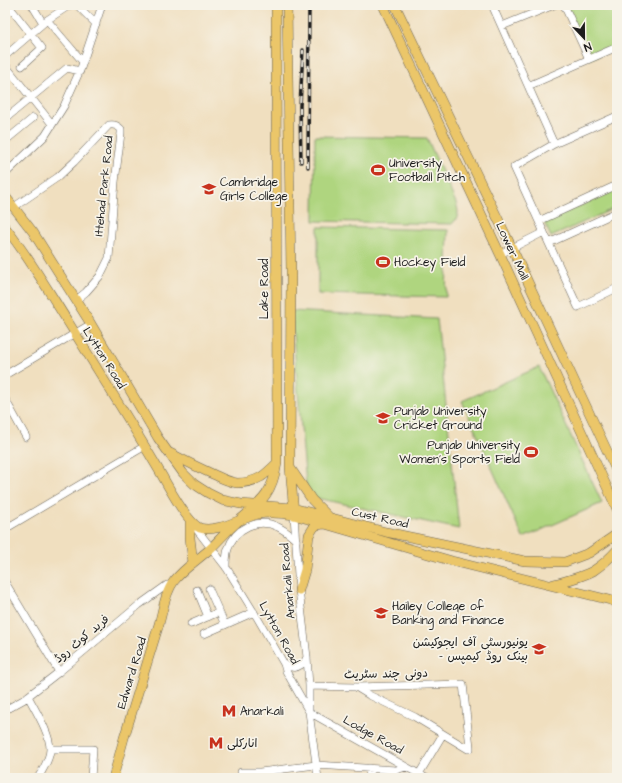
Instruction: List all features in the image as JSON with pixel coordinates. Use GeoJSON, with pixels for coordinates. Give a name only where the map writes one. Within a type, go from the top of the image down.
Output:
{"type":"FeatureCollection","features":[{"type":"Feature","properties":{"kind":"main road","name":"Lake Road"},"geometry":{"type":"LineString","coordinates":[[174,581],[264,498],[273,481],[277,462],[276,5]]}},
{"type":"Feature","properties":{"kind":"main road"},"geometry":{"type":"LineString","coordinates":[[287,5],[291,272],[290,467],[294,511]]}},
{"type":"Feature","properties":{"kind":"main road","name":"Lower Mall"},"geometry":{"type":"LineString","coordinates":[[383,5],[500,254],[617,509]]}},
{"type":"Feature","properties":{"kind":"main road","name":"Lower Mall"},"geometry":{"type":"LineString","coordinates":[[395,5],[571,372],[617,472]]}},
{"type":"Feature","properties":{"kind":"main road","name":"Lytton Road"},"geometry":{"type":"LineString","coordinates":[[5,196],[33,232],[76,300],[158,438]]}},
{"type":"Feature","properties":{"kind":"main road","name":"Lytton Road"},"geometry":{"type":"LineString","coordinates":[[5,226],[35,269],[190,521]]}},
{"type":"Feature","properties":{"kind":"main road","name":"Cust Road"},"geometry":{"type":"LineString","coordinates":[[158,438],[183,473],[194,484],[222,500],[294,511],[452,561],[617,603]]}},
{"type":"Feature","properties":{"kind":"main road"},"geometry":{"type":"LineString","coordinates":[[167,452],[205,471],[236,483],[245,483],[261,477],[277,462]]}},
{"type":"Feature","properties":{"kind":"main road"},"geometry":{"type":"LineString","coordinates":[[290,467],[327,521],[314,527],[309,535],[305,570],[299,590]]}},
{"type":"Feature","properties":{"kind":"main road","name":"Cust Road"},"geometry":{"type":"LineString","coordinates":[[190,521],[197,526],[208,529],[219,527],[257,514],[294,511]]}},
{"type":"Feature","properties":{"kind":"main road"},"geometry":{"type":"LineString","coordinates":[[190,521],[190,538],[193,563]]}},
{"type":"Feature","properties":{"kind":"main road","name":"Cust Road"},"geometry":{"type":"LineString","coordinates":[[327,521],[525,561],[565,562],[589,553],[617,534]]}},
{"type":"Feature","properties":{"kind":"main road"},"geometry":{"type":"LineString","coordinates":[[551,585],[591,572],[604,563],[617,550]]}},
{"type":"Feature","properties":{"kind":"main road","name":"Edward Road"},"geometry":{"type":"LineString","coordinates":[[113,778],[163,610],[174,581]]}},
{"type":"Feature","properties":{"kind":"street"},"geometry":{"type":"LineString","coordinates":[[8,5],[42,48],[22,66]]}},
{"type":"Feature","properties":{"kind":"street"},"geometry":{"type":"LineString","coordinates":[[32,5],[45,22],[84,62]]}},
{"type":"Feature","properties":{"kind":"street"},"geometry":{"type":"LineString","coordinates":[[5,56],[45,22],[70,5]]}},
{"type":"Feature","properties":{"kind":"street"},"geometry":{"type":"LineString","coordinates":[[76,5],[96,24]]}},
{"type":"Feature","properties":{"kind":"street"},"geometry":{"type":"LineString","coordinates":[[5,174],[45,136],[64,106],[84,62],[102,5]]}},
{"type":"Feature","properties":{"kind":"street"},"geometry":{"type":"LineString","coordinates":[[492,5],[554,144]]}},
{"type":"Feature","properties":{"kind":"street"},"geometry":{"type":"LineString","coordinates":[[502,26],[554,5]]}},
{"type":"Feature","properties":{"kind":"street"},"geometry":{"type":"LineString","coordinates":[[564,5],[589,59]]}},
{"type":"Feature","properties":{"kind":"street"},"geometry":{"type":"LineString","coordinates":[[528,86],[617,47]]}},
{"type":"Feature","properties":{"kind":"street"},"geometry":{"type":"LineString","coordinates":[[5,65],[52,124]]}},
{"type":"Feature","properties":{"kind":"street"},"geometry":{"type":"LineString","coordinates":[[5,119],[67,68],[80,71]]}},
{"type":"Feature","properties":{"kind":"street"},"geometry":{"type":"LineString","coordinates":[[617,116],[554,144],[514,167],[578,307],[617,288]]}},
{"type":"Feature","properties":{"kind":"street"},"geometry":{"type":"LineString","coordinates":[[5,141],[33,118]]}},
{"type":"Feature","properties":{"kind":"street","name":"Ittehad Park Road"},"geometry":{"type":"LineString","coordinates":[[14,206],[58,177],[109,125],[113,124],[121,129],[109,258],[100,276],[86,292],[76,300]]}},
{"type":"Feature","properties":{"kind":"street"},"geometry":{"type":"LineString","coordinates":[[539,221],[617,185]]}},
{"type":"Feature","properties":{"kind":"street"},"geometry":{"type":"LineString","coordinates":[[550,243],[617,212]]}},
{"type":"Feature","properties":{"kind":"street"},"geometry":{"type":"LineString","coordinates":[[500,254],[544,232]]}},
{"type":"Feature","properties":{"kind":"street"},"geometry":{"type":"LineString","coordinates":[[5,375],[91,324]]}},
{"type":"Feature","properties":{"kind":"street"},"geometry":{"type":"LineString","coordinates":[[5,399],[26,437]]}},
{"type":"Feature","properties":{"kind":"street"},"geometry":{"type":"LineString","coordinates":[[5,529],[145,446]]}},
{"type":"Feature","properties":{"kind":"street","name":"Anarkali Road"},"geometry":{"type":"LineString","coordinates":[[294,511],[299,590],[307,657],[309,712],[318,778]]}},
{"type":"Feature","properties":{"kind":"street","name":"Lytton Road"},"geometry":{"type":"LineString","coordinates":[[190,521],[226,568],[254,612],[284,664],[286,671],[309,712]]}},
{"type":"Feature","properties":{"kind":"street"},"geometry":{"type":"LineString","coordinates":[[226,568],[227,554],[232,540],[243,529],[249,526],[257,524],[270,524],[277,526],[296,540]]}},
{"type":"Feature","properties":{"kind":"street","name":"فرید کوٹ روڈ"},"geometry":{"type":"LineString","coordinates":[[5,710],[23,700],[139,605],[174,581]]}},
{"type":"Feature","properties":{"kind":"street"},"geometry":{"type":"LineString","coordinates":[[5,582],[59,672]]}},
{"type":"Feature","properties":{"kind":"street"},"geometry":{"type":"LineString","coordinates":[[209,589],[225,625]]}},
{"type":"Feature","properties":{"kind":"street"},"geometry":{"type":"LineString","coordinates":[[197,590],[208,617]]}},
{"type":"Feature","properties":{"kind":"street"},"geometry":{"type":"LineString","coordinates":[[191,624],[219,612]]}},
{"type":"Feature","properties":{"kind":"street"},"geometry":{"type":"LineString","coordinates":[[204,634],[254,612]]}},
{"type":"Feature","properties":{"kind":"street"},"geometry":{"type":"LineString","coordinates":[[284,664],[291,668],[303,664],[307,657]]}},
{"type":"Feature","properties":{"kind":"street","name":"دونی چند سٹریٹ"},"geometry":{"type":"LineString","coordinates":[[309,686],[356,687],[463,684],[470,749],[443,734]]}},
{"type":"Feature","properties":{"kind":"street"},"geometry":{"type":"LineString","coordinates":[[356,687],[369,695],[415,717],[443,734],[419,774]]}},
{"type":"Feature","properties":{"kind":"street"},"geometry":{"type":"LineString","coordinates":[[28,696],[48,736],[50,749],[38,778]]}},
{"type":"Feature","properties":{"kind":"street","name":"Lodge Road"},"geometry":{"type":"LineString","coordinates":[[309,712],[426,778]]}},
{"type":"Feature","properties":{"kind":"street"},"geometry":{"type":"LineString","coordinates":[[50,749],[92,750],[92,778]]}},
{"type":"Feature","properties":{"kind":"street"},"geometry":{"type":"LineString","coordinates":[[241,772],[260,772],[316,765],[396,770],[406,767]]}},
{"type":"Feature","properties":{"kind":"street"},"geometry":{"type":"LineString","coordinates":[[369,768],[370,778]]}},
{"type":"Feature","properties":{"kind":"green space"},"geometry":{"type":"Polygon","coordinates":[[[564,5],[617,5],[617,47],[589,59],[564,5]]]}},
{"type":"Feature","properties":{"kind":"green space","name":"University Football Pitch"},"geometry":{"type":"Polygon","coordinates":[[[315,136],[427,138],[456,203],[458,212],[456,219],[452,224],[314,221],[315,136]]]}},
{"type":"Feature","properties":{"kind":"green space"},"geometry":{"type":"Polygon","coordinates":[[[617,189],[617,207],[551,237],[544,222],[617,189]]]}},
{"type":"Feature","properties":{"kind":"green space","name":"Hockey Field"},"geometry":{"type":"Polygon","coordinates":[[[318,227],[448,230],[446,297],[318,294],[318,227]]]}},
{"type":"Feature","properties":{"kind":"green space"},"geometry":{"type":"Polygon","coordinates":[[[291,311],[437,319],[459,529],[307,496],[291,311]]]}},
{"type":"Feature","properties":{"kind":"green space","name":"Punjab University Women's Sports Field"},"geometry":{"type":"Polygon","coordinates":[[[539,367],[602,503],[523,538],[462,401],[539,367]]]}},
{"type":"Feature","properties":{"kind":"railway"},"geometry":{"type":"LineString","coordinates":[[308,167],[309,5]]}},
{"type":"Feature","properties":{"kind":"railway"},"geometry":{"type":"LineString","coordinates":[[301,162],[300,106],[303,50]]}},
{"type":"Feature","properties":{"kind":"place","name":"University Football Pitch"},"geometry":{"type":"Point","coordinates":[378,170]}},
{"type":"Feature","properties":{"kind":"place","name":"Cambridge Girls College"},"geometry":{"type":"Point","coordinates":[209,189]}},
{"type":"Feature","properties":{"kind":"place","name":"Hockey Field"},"geometry":{"type":"Point","coordinates":[383,262]}},
{"type":"Feature","properties":{"kind":"place","name":"Punjab University Cricket Ground"},"geometry":{"type":"Point","coordinates":[383,418]}},
{"type":"Feature","properties":{"kind":"place","name":"Punjab University Women's Sports Field"},"geometry":{"type":"Point","coordinates":[531,452]}},
{"type":"Feature","properties":{"kind":"place","name":"Hailey College of Banking and Finance"},"geometry":{"type":"Point","coordinates":[381,613]}},
{"type":"Feature","properties":{"kind":"place","name":"یونیورسٹی آف ایجوکیشن - بینک روڈ کیمپس"},"geometry":{"type":"Point","coordinates":[539,649]}},
{"type":"Feature","properties":{"kind":"place","name":"Anarkali"},"geometry":{"type":"Point","coordinates":[229,711]}},
{"type":"Feature","properties":{"kind":"place","name":"انارکلی"},"geometry":{"type":"Point","coordinates":[216,743]}}]}
